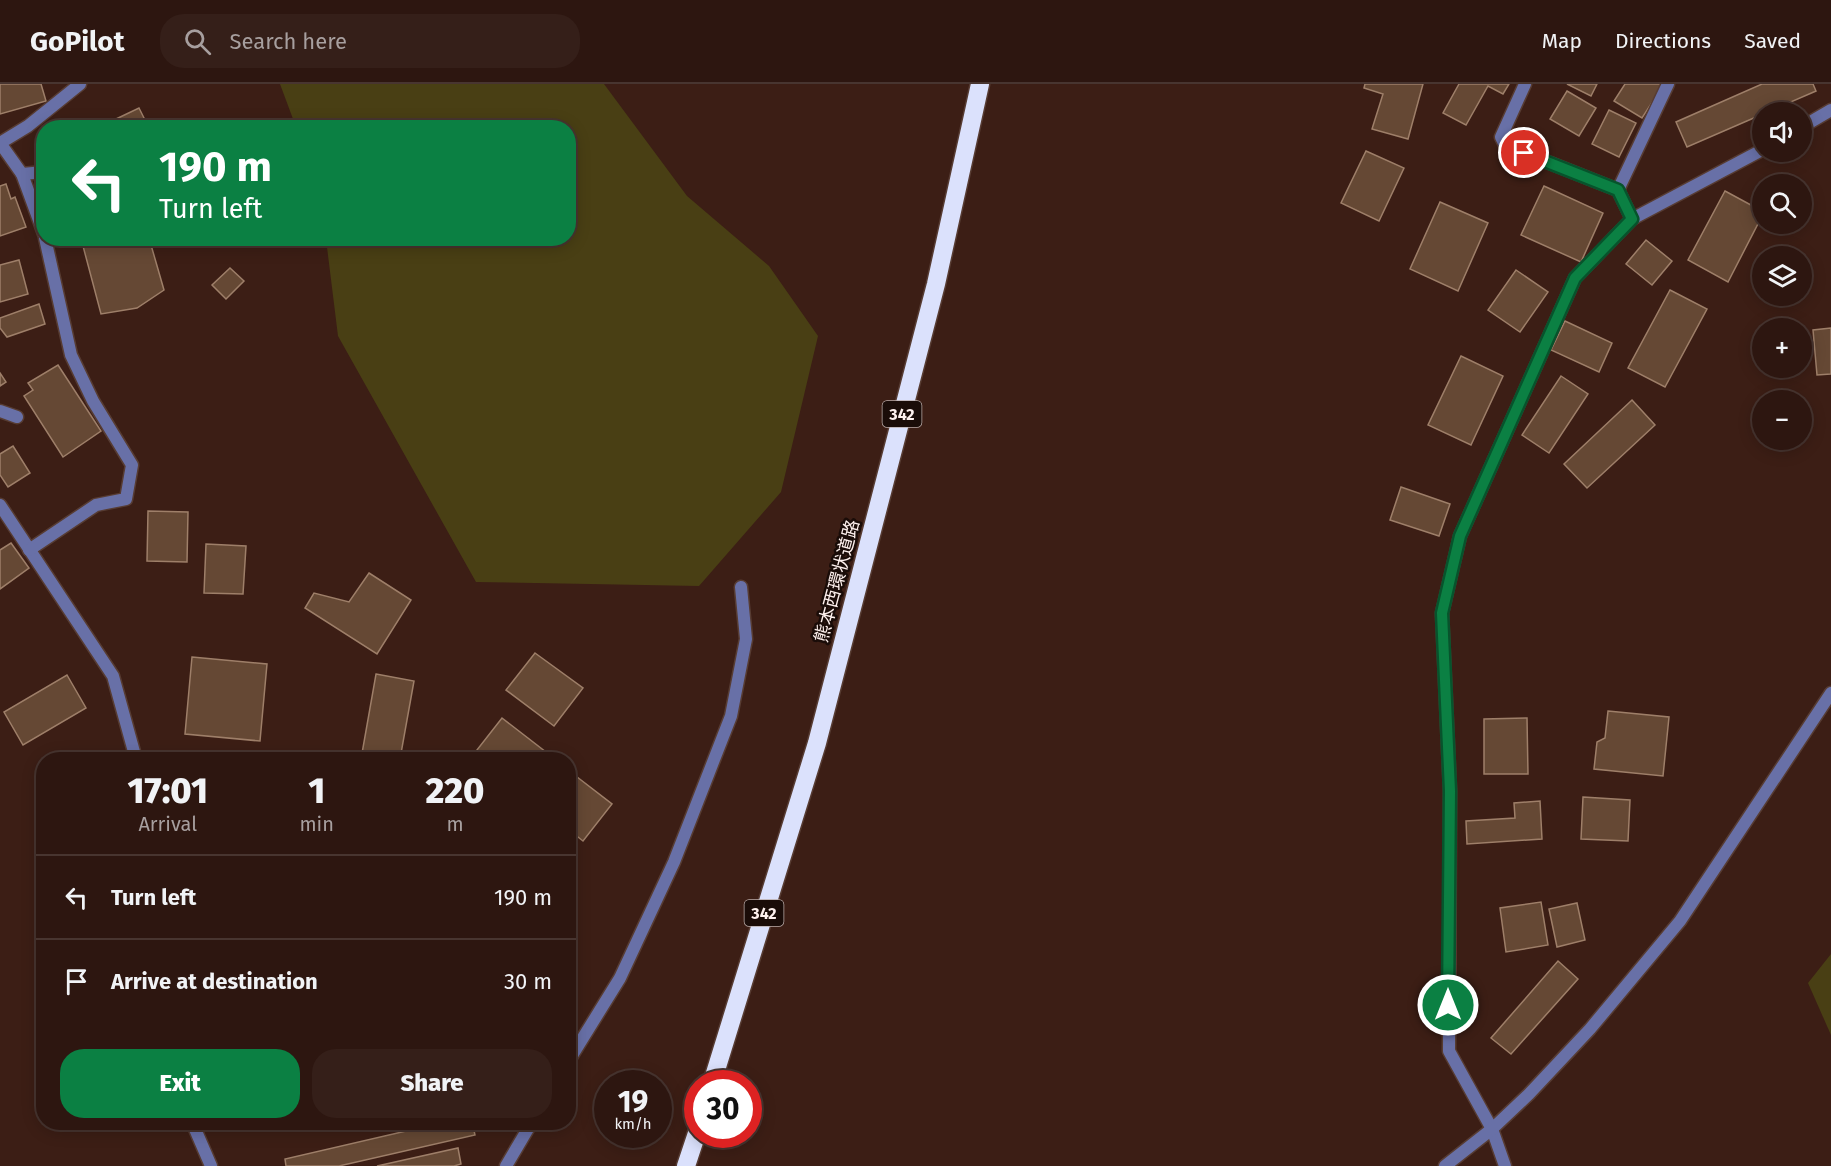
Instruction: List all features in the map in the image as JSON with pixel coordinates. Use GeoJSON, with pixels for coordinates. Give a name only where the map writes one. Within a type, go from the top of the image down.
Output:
{"type":"FeatureCollection","features":[{"type":"Feature","properties":{"kind":"highway","name":"熊本西環状道路"},"geometry":{"type":"LineString","coordinates":[[716,1070],[817,743],[936,284],[980,84]]}},
{"type":"Feature","properties":{"kind":"highway"},"geometry":{"type":"LineString","coordinates":[[686,1166],[692,1148]]}},
{"type":"Feature","properties":{"kind":"street"},"geometry":{"type":"LineString","coordinates":[[36,213],[22,174],[0,143],[28,126],[80,84]]}},
{"type":"Feature","properties":{"kind":"street"},"geometry":{"type":"LineString","coordinates":[[1525,84],[1501,137],[1506,146],[1618,190],[1632,219]]}},
{"type":"Feature","properties":{"kind":"street"},"geometry":{"type":"LineString","coordinates":[[1618,190],[1668,84]]}},
{"type":"Feature","properties":{"kind":"street"},"geometry":{"type":"LineString","coordinates":[[1812,121],[1831,110]]}},
{"type":"Feature","properties":{"kind":"street"},"geometry":{"type":"LineString","coordinates":[[1505,1166],[1492,1129],[1449,1051],[1450,791],[1442,613],[1460,536],[1575,278],[1632,219],[1752,155]]}},
{"type":"Feature","properties":{"kind":"street"},"geometry":{"type":"LineString","coordinates":[[22,174],[36,173]]}},
{"type":"Feature","properties":{"kind":"street"},"geometry":{"type":"LineString","coordinates":[[29,550],[96,505],[126,499],[132,465],[93,401],[71,355],[46,246]]}},
{"type":"Feature","properties":{"kind":"street"},"geometry":{"type":"LineString","coordinates":[[0,411],[17,417]]}},
{"type":"Feature","properties":{"kind":"street"},"geometry":{"type":"LineString","coordinates":[[0,505],[113,676],[134,752]]}},
{"type":"Feature","properties":{"kind":"street"},"geometry":{"type":"LineString","coordinates":[[576,1049],[620,978],[640,936],[674,862],[731,716],[746,639],[741,587]]}},
{"type":"Feature","properties":{"kind":"street"},"geometry":{"type":"LineString","coordinates":[[1445,1166],[1492,1129],[1590,1029],[1680,921],[1831,693]]}},
{"type":"Feature","properties":{"kind":"street"},"geometry":{"type":"LineString","coordinates":[[196,1130],[212,1166]]}},
{"type":"Feature","properties":{"kind":"street"},"geometry":{"type":"LineString","coordinates":[[506,1166],[527,1130]]}},
{"type":"Feature","properties":{"kind":"shaded area"},"geometry":{"type":"Polygon","coordinates":[[[280,84],[604,84],[687,196],[769,266],[818,336],[781,492],[699,586],[476,582],[338,336],[327,246],[576,246],[576,120],[293,120],[280,84]]]}},
{"type":"Feature","properties":{"kind":"shaded area"},"geometry":{"type":"Polygon","coordinates":[[[1831,954],[1831,1035],[1808,983],[1831,954]]]}},
{"type":"Feature","properties":{"kind":"building"},"geometry":{"type":"Polygon","coordinates":[[[0,84],[41,84],[46,101],[0,114],[0,84]]]}},
{"type":"Feature","properties":{"kind":"building"},"geometry":{"type":"Polygon","coordinates":[[[1365,84],[1423,84],[1408,139],[1372,129],[1383,94],[1364,88],[1365,84]]]}},
{"type":"Feature","properties":{"kind":"building"},"geometry":{"type":"Polygon","coordinates":[[[1459,84],[1509,84],[1503,94],[1488,86],[1466,125],[1443,113],[1459,84]]]}},
{"type":"Feature","properties":{"kind":"building"},"geometry":{"type":"Polygon","coordinates":[[[1567,84],[1597,84],[1591,96],[1567,84]]]}},
{"type":"Feature","properties":{"kind":"building"},"geometry":{"type":"Polygon","coordinates":[[[1625,84],[1664,84],[1642,118],[1614,101],[1625,84]]]}},
{"type":"Feature","properties":{"kind":"building"},"geometry":{"type":"Polygon","coordinates":[[[1762,84],[1813,84],[1816,91],[1791,102],[1752,102],[1752,119],[1687,147],[1676,122],[1762,84]]]}},
{"type":"Feature","properties":{"kind":"building"},"geometry":{"type":"Polygon","coordinates":[[[1567,91],[1596,108],[1579,136],[1550,119],[1567,91]]]}},
{"type":"Feature","properties":{"kind":"building"},"geometry":{"type":"Polygon","coordinates":[[[139,108],[145,120],[114,120],[139,108]]]}},
{"type":"Feature","properties":{"kind":"building"},"geometry":{"type":"Polygon","coordinates":[[[1609,110],[1636,123],[1619,157],[1592,144],[1609,110]]]}},
{"type":"Feature","properties":{"kind":"building"},"geometry":{"type":"Polygon","coordinates":[[[1366,151],[1404,168],[1379,221],[1341,203],[1366,151]]]}},
{"type":"Feature","properties":{"kind":"building"},"geometry":{"type":"Polygon","coordinates":[[[6,184],[11,199],[15,197],[26,227],[0,236],[0,186],[6,184]]]}},
{"type":"Feature","properties":{"kind":"building"},"geometry":{"type":"Polygon","coordinates":[[[1544,186],[1603,213],[1581,262],[1521,235],[1544,186]]]}},
{"type":"Feature","properties":{"kind":"building"},"geometry":{"type":"Polygon","coordinates":[[[1725,191],[1752,206],[1753,234],[1728,282],[1688,260],[1725,191]]]}},
{"type":"Feature","properties":{"kind":"building"},"geometry":{"type":"Polygon","coordinates":[[[1440,202],[1488,223],[1458,291],[1410,269],[1440,202]]]}},
{"type":"Feature","properties":{"kind":"building"},"geometry":{"type":"Polygon","coordinates":[[[1646,240],[1672,261],[1652,285],[1626,264],[1646,240]]]}},
{"type":"Feature","properties":{"kind":"building"},"geometry":{"type":"Polygon","coordinates":[[[83,246],[151,246],[164,290],[137,308],[101,314],[83,246]]]}},
{"type":"Feature","properties":{"kind":"building"},"geometry":{"type":"Polygon","coordinates":[[[19,260],[28,294],[0,302],[0,265],[19,260]]]}},
{"type":"Feature","properties":{"kind":"building"},"geometry":{"type":"Polygon","coordinates":[[[230,268],[244,281],[226,299],[212,285],[230,268]]]}},
{"type":"Feature","properties":{"kind":"building"},"geometry":{"type":"Polygon","coordinates":[[[1516,270],[1548,292],[1520,332],[1488,310],[1516,270]]]}},
{"type":"Feature","properties":{"kind":"building"},"geometry":{"type":"Polygon","coordinates":[[[1670,290],[1707,309],[1665,387],[1628,368],[1670,290]]]}},
{"type":"Feature","properties":{"kind":"building"},"geometry":{"type":"Polygon","coordinates":[[[39,304],[45,324],[7,337],[0,328],[0,318],[39,304]]]}},
{"type":"Feature","properties":{"kind":"building"},"geometry":{"type":"Polygon","coordinates":[[[1565,321],[1612,343],[1599,372],[1551,350],[1565,321]]]}},
{"type":"Feature","properties":{"kind":"building"},"geometry":{"type":"Polygon","coordinates":[[[1831,328],[1831,374],[1817,375],[1813,330],[1831,328]]]}},
{"type":"Feature","properties":{"kind":"building"},"geometry":{"type":"Polygon","coordinates":[[[1461,356],[1503,376],[1471,445],[1428,425],[1461,356]]]}},
{"type":"Feature","properties":{"kind":"building"},"geometry":{"type":"Polygon","coordinates":[[[58,365],[101,431],[63,457],[24,396],[33,390],[28,383],[58,365]]]}},
{"type":"Feature","properties":{"kind":"building"},"geometry":{"type":"Polygon","coordinates":[[[0,373],[6,382],[0,386],[0,373]]]}},
{"type":"Feature","properties":{"kind":"building"},"geometry":{"type":"Polygon","coordinates":[[[1561,376],[1588,394],[1549,453],[1522,435],[1561,376]]]}},
{"type":"Feature","properties":{"kind":"building"},"geometry":{"type":"Polygon","coordinates":[[[1632,400],[1655,425],[1587,488],[1564,464],[1632,400]]]}},
{"type":"Feature","properties":{"kind":"building"},"geometry":{"type":"Polygon","coordinates":[[[13,446],[30,473],[8,487],[0,475],[0,454],[13,446]]]}},
{"type":"Feature","properties":{"kind":"building"},"geometry":{"type":"Polygon","coordinates":[[[1401,487],[1450,504],[1439,536],[1390,520],[1401,487]]]}},
{"type":"Feature","properties":{"kind":"building"},"geometry":{"type":"Polygon","coordinates":[[[148,511],[188,512],[187,562],[147,561],[148,511]]]}},
{"type":"Feature","properties":{"kind":"building"},"geometry":{"type":"Polygon","coordinates":[[[11,543],[29,568],[0,589],[0,550],[11,543]]]}},
{"type":"Feature","properties":{"kind":"building"},"geometry":{"type":"Polygon","coordinates":[[[206,544],[246,546],[243,594],[204,593],[206,544]]]}},
{"type":"Feature","properties":{"kind":"building"},"geometry":{"type":"Polygon","coordinates":[[[369,573],[411,600],[377,654],[305,608],[314,593],[349,602],[369,573]]]}},
{"type":"Feature","properties":{"kind":"building"},"geometry":{"type":"Polygon","coordinates":[[[535,653],[583,688],[554,726],[506,690],[535,653]]]}},
{"type":"Feature","properties":{"kind":"building"},"geometry":{"type":"Polygon","coordinates":[[[192,657],[267,664],[260,741],[185,734],[192,657]]]}},
{"type":"Feature","properties":{"kind":"building"},"geometry":{"type":"Polygon","coordinates":[[[376,674],[414,681],[401,752],[362,752],[376,674]]]}},
{"type":"Feature","properties":{"kind":"building"},"geometry":{"type":"Polygon","coordinates":[[[67,675],[86,708],[23,745],[4,712],[67,675]]]}},
{"type":"Feature","properties":{"kind":"building"},"geometry":{"type":"Polygon","coordinates":[[[1608,711],[1669,717],[1663,776],[1594,769],[1597,742],[1605,738],[1608,711]]]}},
{"type":"Feature","properties":{"kind":"building"},"geometry":{"type":"Polygon","coordinates":[[[502,718],[546,752],[475,752],[502,718]]]}},
{"type":"Feature","properties":{"kind":"building"},"geometry":{"type":"Polygon","coordinates":[[[1527,718],[1528,774],[1484,774],[1484,719],[1527,718]]]}},
{"type":"Feature","properties":{"kind":"building"},"geometry":{"type":"Polygon","coordinates":[[[576,776],[612,804],[583,841],[576,835],[576,776]]]}},
{"type":"Feature","properties":{"kind":"building"},"geometry":{"type":"Polygon","coordinates":[[[1583,797],[1630,800],[1628,841],[1581,839],[1583,797]]]}},
{"type":"Feature","properties":{"kind":"building"},"geometry":{"type":"Polygon","coordinates":[[[1540,801],[1542,839],[1467,844],[1466,821],[1515,818],[1514,803],[1540,801]]]}},
{"type":"Feature","properties":{"kind":"building"},"geometry":{"type":"Polygon","coordinates":[[[1541,902],[1548,945],[1506,952],[1500,908],[1541,902]]]}},
{"type":"Feature","properties":{"kind":"building"},"geometry":{"type":"Polygon","coordinates":[[[1577,903],[1585,940],[1557,947],[1549,909],[1577,903]]]}},
{"type":"Feature","properties":{"kind":"building"},"geometry":{"type":"Polygon","coordinates":[[[1558,961],[1578,979],[1511,1054],[1491,1038],[1558,961]]]}},
{"type":"Feature","properties":{"kind":"building"},"geometry":{"type":"Polygon","coordinates":[[[410,1130],[474,1130],[475,1135],[339,1166],[286,1166],[285,1159],[410,1130]]]}},
{"type":"Feature","properties":{"kind":"building"},"geometry":{"type":"Polygon","coordinates":[[[458,1148],[461,1164],[454,1166],[377,1166],[458,1148]]]}},
{"type":"Feature","properties":{"kind":"route"},"geometry":{"type":"LineString","coordinates":[[1448,1005],[1450,791],[1442,613],[1460,536],[1575,278],[1632,219],[1618,190],[1524,153]]}}]}
